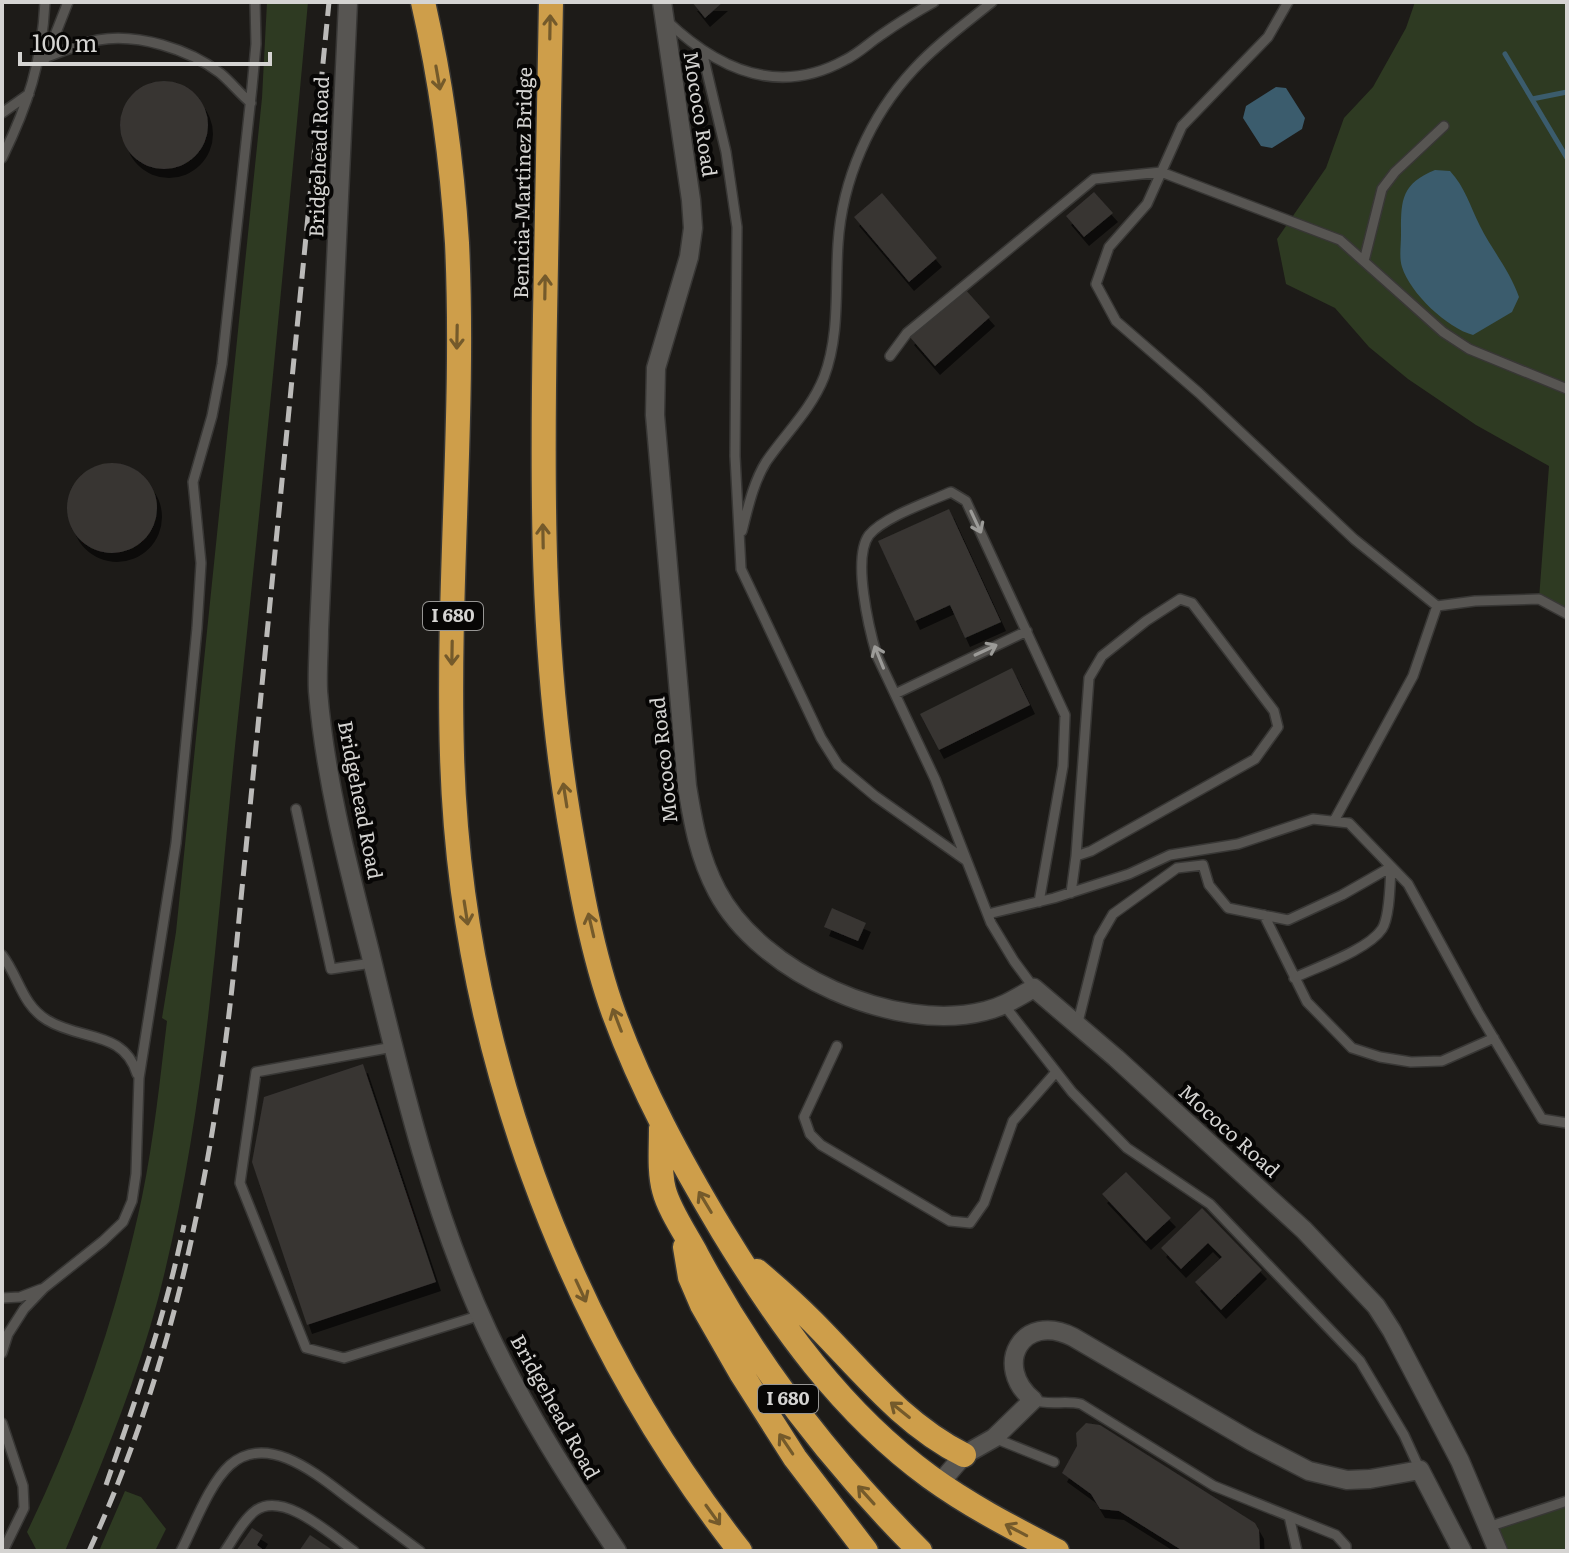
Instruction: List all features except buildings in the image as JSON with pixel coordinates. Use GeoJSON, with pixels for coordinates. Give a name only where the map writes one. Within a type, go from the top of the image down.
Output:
{"type":"FeatureCollection","features":[{"type":"Feature","properties":{"kind":"highway","name":"I 680"},"geometry":{"type":"LineString","coordinates":[[423,2],[446,125],[457,247],[452,759],[460,868],[477,976],[513,1117],[537,1186],[579,1287],[647,1415],[700,1497],[740,1551]]}},
{"type":"Feature","properties":{"kind":"highway","name":"Benicia-Martinez Bridge"},"geometry":{"type":"LineString","coordinates":[[551,2],[544,365],[546,618],[557,739],[578,872],[614,1014],[660,1123]]}},
{"type":"Feature","properties":{"kind":"highway","name":"I 680"},"geometry":{"type":"LineString","coordinates":[[660,1123],[664,1190],[728,1309],[777,1383],[844,1470],[920,1551]]}},
{"type":"Feature","properties":{"kind":"highway","name":"I 680"},"geometry":{"type":"LineString","coordinates":[[660,1123],[733,1249],[786,1329],[845,1403],[885,1441],[939,1484],[1004,1524],[1057,1551]]}},
{"type":"Feature","properties":{"kind":"highway","name":"I 680"},"geometry":{"type":"LineString","coordinates":[[683,1228],[690,1277],[727,1350],[795,1458],[866,1551]]}},
{"type":"Feature","properties":{"kind":"highway"},"geometry":{"type":"LineString","coordinates":[[733,1249],[812,1321],[879,1393],[964,1455]]}},
{"type":"Feature","properties":{"kind":"street","name":"Bridgehead Road"},"geometry":{"type":"LineString","coordinates":[[348,2],[318,689],[326,752],[393,1047],[429,1173],[460,1262],[481,1315],[522,1398],[580,1496],[617,1551]]}},
{"type":"Feature","properties":{"kind":"street","name":"Mococo Road"},"geometry":{"type":"LineString","coordinates":[[663,10],[688,172],[693,228],[683,279],[656,368],[654,391],[687,786],[696,842],[717,892],[735,918],[786,965],[819,985],[862,1002],[905,1011],[962,1015],[1004,1005],[1034,988],[1304,1230],[1376,1306],[1460,1461],[1498,1551]]}},
{"type":"Feature","properties":{"kind":"street"},"geometry":{"type":"LineString","coordinates":[[939,1484],[964,1455],[994,1438],[1033,1400],[1015,1376],[1013,1359],[1032,1332],[1057,1330],[1309,1471],[1347,1480],[1420,1470],[1462,1551]]}},
{"type":"Feature","properties":{"kind":"lane"},"geometry":{"type":"LineString","coordinates":[[43,59],[45,2]]}},
{"type":"Feature","properties":{"kind":"lane"},"geometry":{"type":"LineString","coordinates":[[2,158],[68,2]]}},
{"type":"Feature","properties":{"kind":"lane"},"geometry":{"type":"LineString","coordinates":[[2,1353],[8,1334],[24,1309],[44,1288],[123,1222],[132,1201],[136,1174],[139,1078],[174,855],[197,628],[201,563],[193,482],[212,416],[222,364],[251,103],[256,44],[255,2]]}},
{"type":"Feature","properties":{"kind":"lane"},"geometry":{"type":"LineString","coordinates":[[663,10],[702,51],[729,66],[776,78],[799,77],[847,60],[878,36],[934,2]]}},
{"type":"Feature","properties":{"kind":"lane"},"geometry":{"type":"LineString","coordinates":[[739,542],[754,486],[824,377],[835,318],[840,219],[853,171],[867,137],[888,99],[915,68],[992,2]]}},
{"type":"Feature","properties":{"kind":"lane"},"geometry":{"type":"LineString","coordinates":[[1288,2],[1268,37],[1182,126],[1147,204],[1109,247],[1096,284],[1116,321],[1199,393],[1354,539],[1437,606],[1539,599],[1567,614]]}},
{"type":"Feature","properties":{"kind":"lane"},"geometry":{"type":"LineString","coordinates":[[43,59],[110,38],[153,44],[204,62],[251,103]]}},
{"type":"Feature","properties":{"kind":"lane"},"geometry":{"type":"LineString","coordinates":[[702,51],[726,152],[737,227],[735,456],[741,569],[821,738],[838,765],[875,796],[967,861]]}},
{"type":"Feature","properties":{"kind":"lane"},"geometry":{"type":"LineString","coordinates":[[2,113],[31,92]]}},
{"type":"Feature","properties":{"kind":"lane"},"geometry":{"type":"LineString","coordinates":[[1364,261],[1382,189],[1395,172],[1444,126]]}},
{"type":"Feature","properties":{"kind":"lane"},"geometry":{"type":"LineString","coordinates":[[890,356],[907,333],[1094,179],[1161,172],[1340,240],[1443,332],[1469,349],[1567,389]]}},
{"type":"Feature","properties":{"kind":"lane"},"geometry":{"type":"LineString","coordinates":[[1034,988],[1014,961],[988,914],[935,779],[877,656],[871,635],[861,562],[863,546],[871,533],[884,523],[951,492],[966,501],[1065,715],[1063,766],[1039,902]]}},
{"type":"Feature","properties":{"kind":"lane"},"geometry":{"type":"LineString","coordinates":[[1071,893],[1089,678],[1102,656],[1146,621],[1180,599],[1192,603],[1274,711],[1278,727],[1255,759],[1091,851],[1076,856]]}},
{"type":"Feature","properties":{"kind":"lane"},"geometry":{"type":"LineString","coordinates":[[1334,821],[1413,676],[1437,606]]}},
{"type":"Feature","properties":{"kind":"lane"},"geometry":{"type":"LineString","coordinates":[[895,694],[1027,631]]}},
{"type":"Feature","properties":{"kind":"lane"},"geometry":{"type":"LineString","coordinates":[[296,809],[331,969],[372,963]]}},
{"type":"Feature","properties":{"kind":"lane"},"geometry":{"type":"LineString","coordinates":[[988,914],[1071,893],[1129,874],[1170,855],[1238,844],[1313,819],[1349,823],[1408,884],[1542,1119],[1567,1123]]}},
{"type":"Feature","properties":{"kind":"lane"},"geometry":{"type":"LineString","coordinates":[[1077,1026],[1099,938],[1113,914],[1177,868],[1203,865],[1209,885],[1228,908],[1288,920],[1342,895],[1391,867]]}},
{"type":"Feature","properties":{"kind":"lane"},"geometry":{"type":"LineString","coordinates":[[1294,978],[1373,939],[1384,927],[1391,867]]}},
{"type":"Feature","properties":{"kind":"lane"},"geometry":{"type":"LineString","coordinates":[[1264,915],[1307,1002],[1352,1048],[1411,1062],[1442,1061],[1494,1038]]}},
{"type":"Feature","properties":{"kind":"lane"},"geometry":{"type":"LineString","coordinates":[[2,955],[33,1010],[47,1021],[74,1033],[123,1048],[132,1058],[139,1078]]}},
{"type":"Feature","properties":{"kind":"lane"},"geometry":{"type":"LineString","coordinates":[[1004,1005],[1072,1092],[1127,1148],[1210,1204],[1360,1361],[1404,1435],[1420,1470]]}},
{"type":"Feature","properties":{"kind":"lane"},"geometry":{"type":"LineString","coordinates":[[837,1046],[804,1117],[810,1134],[821,1145],[950,1221],[970,1223],[984,1203],[1013,1121],[1056,1072]]}},
{"type":"Feature","properties":{"kind":"lane"},"geometry":{"type":"LineString","coordinates":[[393,1047],[256,1072],[240,1183],[306,1348],[344,1358],[481,1315]]}},
{"type":"Feature","properties":{"kind":"lane"},"geometry":{"type":"LineString","coordinates":[[2,1298],[20,1297],[44,1288]]}},
{"type":"Feature","properties":{"kind":"lane"},"geometry":{"type":"LineString","coordinates":[[1033,1400],[1081,1404],[1204,1480],[1336,1535],[1346,1546],[1346,1551]]}},
{"type":"Feature","properties":{"kind":"lane"},"geometry":{"type":"LineString","coordinates":[[2,1423],[23,1486],[24,1508],[4,1545]]}},
{"type":"Feature","properties":{"kind":"lane"},"geometry":{"type":"LineString","coordinates":[[994,1438],[1054,1462]]}},
{"type":"Feature","properties":{"kind":"lane"},"geometry":{"type":"LineString","coordinates":[[181,1551],[228,1466],[241,1457],[260,1453],[277,1455],[306,1467],[420,1551]]}},
{"type":"Feature","properties":{"kind":"lane"},"geometry":{"type":"LineString","coordinates":[[1488,1527],[1567,1501]]}},
{"type":"Feature","properties":{"kind":"lane"},"geometry":{"type":"LineString","coordinates":[[225,1551],[255,1512],[274,1505],[295,1511],[354,1551]]}},
{"type":"Feature","properties":{"kind":"lane"},"geometry":{"type":"LineString","coordinates":[[1289,1516],[1297,1551]]}},
{"type":"Feature","properties":{"kind":"green space"},"geometry":{"type":"Polygon","coordinates":[[[267,2],[308,2],[265,455],[199,1086],[175,1228],[149,1331],[128,1395],[65,1551],[37,1551],[27,1532],[95,1368],[132,1241],[153,1131],[167,1021],[162,1018],[176,932],[262,98],[267,2]]]}},
{"type":"Feature","properties":{"kind":"green space"},"geometry":{"type":"Polygon","coordinates":[[[1415,2],[1567,2],[1567,614],[1539,599],[1549,466],[1476,425],[1408,379],[1369,347],[1335,308],[1286,284],[1277,239],[1326,168],[1344,118],[1373,87],[1406,28],[1415,2]]]}},
{"type":"Feature","properties":{"kind":"green space"},"geometry":{"type":"Polygon","coordinates":[[[125,1491],[141,1497],[166,1529],[155,1551],[99,1551],[125,1491]]]}},
{"type":"Feature","properties":{"kind":"green space"},"geometry":{"type":"Polygon","coordinates":[[[1567,1501],[1567,1551],[1498,1551],[1488,1527],[1567,1501]]]}},
{"type":"Feature","properties":{"kind":"water"},"geometry":{"type":"Polygon","coordinates":[[[1276,87],[1286,88],[1305,118],[1302,129],[1272,148],[1261,146],[1243,118],[1246,106],[1276,87]]]}},
{"type":"Feature","properties":{"kind":"water"},"geometry":{"type":"Polygon","coordinates":[[[1435,170],[1450,171],[1460,184],[1519,297],[1512,312],[1473,335],[1452,325],[1421,298],[1406,277],[1401,263],[1401,213],[1405,195],[1415,181],[1435,170]]]}},
{"type":"Feature","properties":{"kind":"waterway"},"geometry":{"type":"LineString","coordinates":[[1505,54],[1567,158]]}},
{"type":"Feature","properties":{"kind":"waterway"},"geometry":{"type":"LineString","coordinates":[[1532,99],[1567,92]]}},
{"type":"Feature","properties":{"kind":"railway"},"geometry":{"type":"LineString","coordinates":[[89,1551],[119,1480],[167,1336],[186,1262],[215,1112],[235,960],[329,2]]}},
{"type":"Feature","properties":{"kind":"railway"},"geometry":{"type":"LineString","coordinates":[[106,1485],[159,1324],[184,1225]]}}]}
